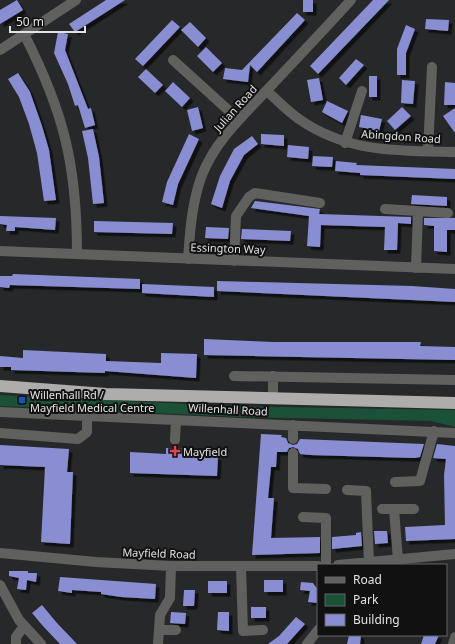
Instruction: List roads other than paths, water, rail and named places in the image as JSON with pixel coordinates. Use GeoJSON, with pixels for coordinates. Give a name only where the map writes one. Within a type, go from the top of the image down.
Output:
{"type":"FeatureCollection","features":[{"type":"Feature","properties":{"kind":"highway","name":"Willenhall Road"},"geometry":{"type":"LineString","coordinates":[[0,386],[106,394],[455,403]]}},
{"type":"Feature","properties":{"kind":"street"},"geometry":{"type":"LineString","coordinates":[[0,50],[76,0]]}},
{"type":"Feature","properties":{"kind":"street","name":"Julian Road"},"geometry":{"type":"LineString","coordinates":[[188,259],[191,220],[202,175],[218,146],[238,120],[352,0]]}},
{"type":"Feature","properties":{"kind":"street"},"geometry":{"type":"LineString","coordinates":[[24,34],[54,97],[67,143],[76,197],[77,254]]}},
{"type":"Feature","properties":{"kind":"street"},"geometry":{"type":"LineString","coordinates":[[174,60],[238,120]]}},
{"type":"Feature","properties":{"kind":"street"},"geometry":{"type":"LineString","coordinates":[[428,151],[432,67]]}},
{"type":"Feature","properties":{"kind":"street","name":"Abingdon Road"},"geometry":{"type":"LineString","coordinates":[[267,90],[298,118],[330,137],[345,143],[374,148],[455,152]]}},
{"type":"Feature","properties":{"kind":"street"},"geometry":{"type":"LineString","coordinates":[[345,143],[362,91]]}},
{"type":"Feature","properties":{"kind":"street"},"geometry":{"type":"LineString","coordinates":[[234,261],[236,216],[249,197],[256,193],[320,203]]}},
{"type":"Feature","properties":{"kind":"street"},"geometry":{"type":"LineString","coordinates":[[385,209],[448,213]]}},
{"type":"Feature","properties":{"kind":"street"},"geometry":{"type":"LineString","coordinates":[[416,268],[418,211]]}},
{"type":"Feature","properties":{"kind":"street","name":"Essington Way"},"geometry":{"type":"LineString","coordinates":[[0,251],[455,269]]}},
{"type":"Feature","properties":{"kind":"street"},"geometry":{"type":"LineString","coordinates":[[234,376],[455,380]]}},
{"type":"Feature","properties":{"kind":"street"},"geometry":{"type":"LineString","coordinates":[[273,376],[273,398]]}},
{"type":"Feature","properties":{"kind":"street","name":"Willenhall Road"},"geometry":{"type":"LineString","coordinates":[[0,412],[455,433]]}},
{"type":"Feature","properties":{"kind":"street"},"geometry":{"type":"LineString","coordinates":[[0,434],[78,439],[87,432],[87,416]]}},
{"type":"Feature","properties":{"kind":"street"},"geometry":{"type":"LineString","coordinates":[[175,440],[176,420]]}},
{"type":"Feature","properties":{"kind":"street"},"geometry":{"type":"LineString","coordinates":[[293,438],[294,425]]}},
{"type":"Feature","properties":{"kind":"street"},"geometry":{"type":"LineString","coordinates":[[395,482],[420,481],[434,431]]}},
{"type":"Feature","properties":{"kind":"street"},"geometry":{"type":"LineString","coordinates":[[293,453],[293,488],[326,488]]}},
{"type":"Feature","properties":{"kind":"street"},"geometry":{"type":"LineString","coordinates":[[347,490],[366,491],[369,563]]}},
{"type":"Feature","properties":{"kind":"street"},"geometry":{"type":"LineString","coordinates":[[394,508],[398,560]]}},
{"type":"Feature","properties":{"kind":"street"},"geometry":{"type":"LineString","coordinates":[[382,509],[414,509]]}},
{"type":"Feature","properties":{"kind":"street"},"geometry":{"type":"LineString","coordinates":[[303,517],[326,518],[326,564]]}},
{"type":"Feature","properties":{"kind":"street","name":"Mayfield Road"},"geometry":{"type":"LineString","coordinates":[[0,553],[96,562],[171,566],[317,566]]}},
{"type":"Feature","properties":{"kind":"street"},"geometry":{"type":"LineString","coordinates":[[358,564],[455,554]]}},
{"type":"Feature","properties":{"kind":"street"},"geometry":{"type":"LineString","coordinates":[[158,644],[160,615],[170,598],[171,566]]}},
{"type":"Feature","properties":{"kind":"street"},"geometry":{"type":"LineString","coordinates":[[241,567],[243,631],[263,630]]}},
{"type":"Feature","properties":{"kind":"street"},"geometry":{"type":"LineString","coordinates":[[0,585],[19,620],[41,644]]}},
{"type":"Feature","properties":{"kind":"street"},"geometry":{"type":"LineString","coordinates":[[16,644],[16,637],[24,626]]}},
{"type":"Feature","properties":{"kind":"street"},"geometry":{"type":"LineString","coordinates":[[159,630],[176,630]]}},
{"type":"Feature","properties":{"kind":"street"},"geometry":{"type":"LineString","coordinates":[[312,643],[317,632]]}},
{"type":"Feature","properties":{"kind":"street"},"geometry":{"type":"LineString","coordinates":[[453,644],[455,637]]}},
{"type":"Feature","properties":{"kind":"place","name":"Willenhall Rd / Mayfield Medical Centre"},"geometry":{"type":"Point","coordinates":[22,400]}},
{"type":"Feature","properties":{"kind":"place","name":"Mayfield"},"geometry":{"type":"Point","coordinates":[175,451]}}]}
